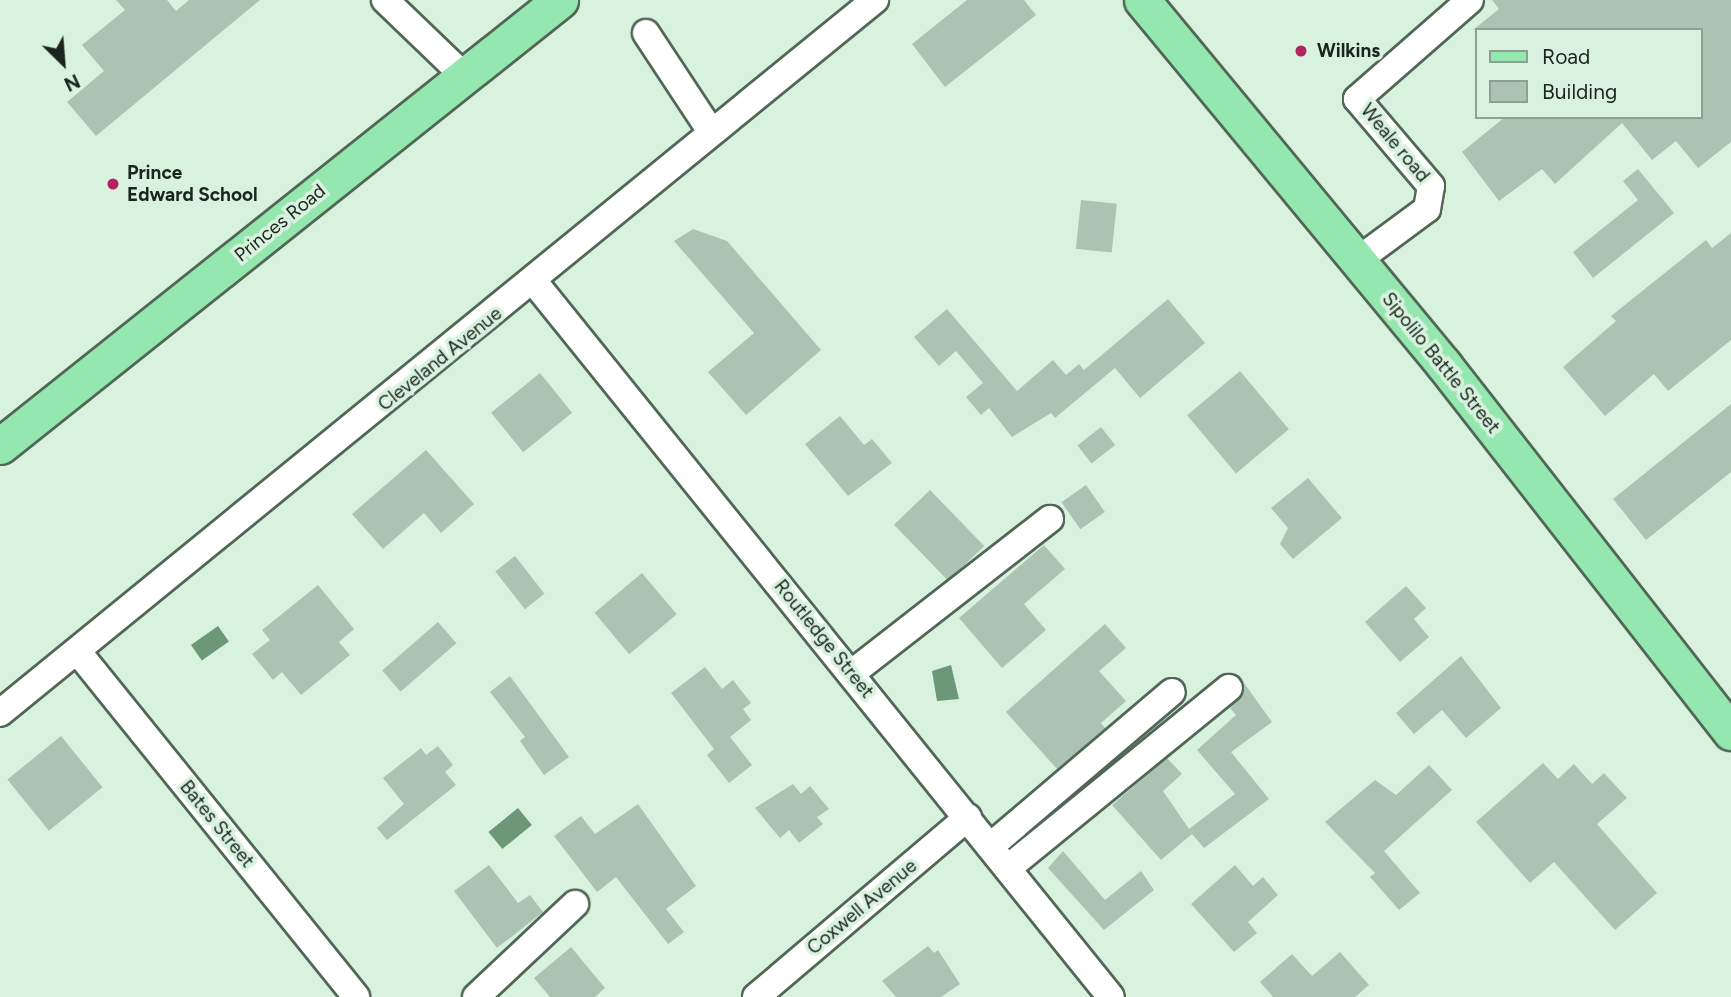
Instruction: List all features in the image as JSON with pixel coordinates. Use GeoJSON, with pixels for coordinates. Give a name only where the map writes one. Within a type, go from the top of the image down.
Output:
{"type":"FeatureCollection","features":[{"type":"Feature","properties":{"kind":"main road","name":"Princes Road"},"geometry":{"type":"LineString","coordinates":[[0,446],[560,0]]}},
{"type":"Feature","properties":{"kind":"main road","name":"Sipolilo Battle Street"},"geometry":{"type":"LineString","coordinates":[[1142,0],[1358,260],[1731,732]]}},
{"type":"Feature","properties":{"kind":"street"},"geometry":{"type":"LineString","coordinates":[[385,0],[465,77]]}},
{"type":"Feature","properties":{"kind":"street","name":"Cleveland Avenue"},"geometry":{"type":"LineString","coordinates":[[0,713],[535,283],[710,130],[875,0]]}},
{"type":"Feature","properties":{"kind":"street","name":"Weale road"},"geometry":{"type":"LineString","coordinates":[[1358,260],[1427,209],[1431,186],[1357,99],[1470,0]]}},
{"type":"Feature","properties":{"kind":"street"},"geometry":{"type":"LineString","coordinates":[[646,33],[710,130]]}},
{"type":"Feature","properties":{"kind":"street","name":"Routledge Street"},"geometry":{"type":"LineString","coordinates":[[535,283],[992,845],[1111,997]]}},
{"type":"Feature","properties":{"kind":"street"},"geometry":{"type":"LineString","coordinates":[[852,673],[1050,519]]}},
{"type":"Feature","properties":{"kind":"street","name":"Bates Street"},"geometry":{"type":"LineString","coordinates":[[78,652],[356,997]]}},
{"type":"Feature","properties":{"kind":"street"},"geometry":{"type":"LineString","coordinates":[[1008,867],[1229,688]]}},
{"type":"Feature","properties":{"kind":"street"},"geometry":{"type":"LineString","coordinates":[[992,845],[1172,692]]}},
{"type":"Feature","properties":{"kind":"street","name":"Coxwell Avenue"},"geometry":{"type":"LineString","coordinates":[[756,997],[968,817]]}},
{"type":"Feature","properties":{"kind":"street"},"geometry":{"type":"LineString","coordinates":[[476,997],[575,904]]}},
{"type":"Feature","properties":{"kind":"shaded area"},"geometry":{"type":"Polygon","coordinates":[[[218,626],[229,642],[202,660],[191,645],[218,626]]]}},
{"type":"Feature","properties":{"kind":"shaded area"},"geometry":{"type":"Polygon","coordinates":[[[951,665],[959,699],[937,701],[932,671],[951,665]]]}},
{"type":"Feature","properties":{"kind":"shaded area"},"geometry":{"type":"Polygon","coordinates":[[[518,808],[532,825],[502,849],[488,832],[518,808]]]}},
{"type":"Feature","properties":{"kind":"building"},"geometry":{"type":"Polygon","coordinates":[[[116,0],[167,0],[176,11],[189,0],[260,0],[96,136],[67,102],[104,71],[82,45],[125,10],[116,0]]]}},
{"type":"Feature","properties":{"kind":"building"},"geometry":{"type":"Polygon","coordinates":[[[967,0],[1024,0],[1036,15],[945,87],[912,44],[967,0]]]}},
{"type":"Feature","properties":{"kind":"building"},"geometry":{"type":"Polygon","coordinates":[[[1492,0],[1731,0],[1731,142],[1698,168],[1676,141],[1652,160],[1622,123],[1555,184],[1542,169],[1499,201],[1462,152],[1503,119],[1703,119],[1703,28],[1473,30],[1499,9],[1492,0]]]}},
{"type":"Feature","properties":{"kind":"building"},"geometry":{"type":"Polygon","coordinates":[[[1638,169],[1674,213],[1593,278],[1573,252],[1638,200],[1623,181],[1638,169]]]}},
{"type":"Feature","properties":{"kind":"building"},"geometry":{"type":"Polygon","coordinates":[[[1081,200],[1117,204],[1112,252],[1076,249],[1081,200]]]}},
{"type":"Feature","properties":{"kind":"building"},"geometry":{"type":"Polygon","coordinates":[[[693,229],[727,241],[821,350],[746,415],[708,372],[754,333],[674,241],[693,229]]]}},
{"type":"Feature","properties":{"kind":"building"},"geometry":{"type":"Polygon","coordinates":[[[1731,233],[1731,340],[1668,391],[1654,374],[1605,416],[1563,367],[1616,321],[1611,316],[1706,240],[1712,248],[1731,233]]]}},
{"type":"Feature","properties":{"kind":"building"},"geometry":{"type":"Polygon","coordinates":[[[1168,299],[1205,343],[1140,398],[1115,368],[1055,418],[1051,413],[1012,437],[989,408],[981,415],[966,397],[983,383],[956,351],[939,366],[914,337],[947,309],[1017,391],[1053,360],[1066,375],[1079,364],[1084,370],[1168,299]]]}},
{"type":"Feature","properties":{"kind":"building"},"geometry":{"type":"Polygon","coordinates":[[[1240,371],[1289,429],[1236,474],[1187,415],[1240,371]]]}},
{"type":"Feature","properties":{"kind":"building"},"geometry":{"type":"Polygon","coordinates":[[[540,373],[572,413],[523,452],[491,413],[540,373]]]}},
{"type":"Feature","properties":{"kind":"building"},"geometry":{"type":"Polygon","coordinates":[[[1731,404],[1731,472],[1646,540],[1613,499],[1731,404]]]}},
{"type":"Feature","properties":{"kind":"building"},"geometry":{"type":"Polygon","coordinates":[[[840,416],[864,445],[872,439],[892,463],[848,496],[805,444],[840,416]]]}},
{"type":"Feature","properties":{"kind":"building"},"geometry":{"type":"Polygon","coordinates":[[[1101,427],[1115,445],[1092,464],[1077,445],[1101,427]]]}},
{"type":"Feature","properties":{"kind":"building"},"geometry":{"type":"Polygon","coordinates":[[[426,450],[474,504],[441,533],[424,513],[383,549],[352,514],[426,450]]]}},
{"type":"Feature","properties":{"kind":"building"},"geometry":{"type":"Polygon","coordinates":[[[1308,478],[1342,518],[1293,559],[1280,544],[1288,528],[1271,508],[1308,478]]]}},
{"type":"Feature","properties":{"kind":"building"},"geometry":{"type":"Polygon","coordinates":[[[1086,485],[1105,512],[1080,529],[1061,502],[1086,485]]]}},
{"type":"Feature","properties":{"kind":"building"},"geometry":{"type":"Polygon","coordinates":[[[930,490],[984,546],[948,581],[894,525],[930,490]]]}},
{"type":"Feature","properties":{"kind":"building"},"geometry":{"type":"Polygon","coordinates":[[[1044,545],[1065,569],[1024,604],[1046,630],[1002,668],[959,618],[1044,545]]]}},
{"type":"Feature","properties":{"kind":"building"},"geometry":{"type":"Polygon","coordinates":[[[515,556],[545,594],[525,609],[495,571],[515,556]]]}},
{"type":"Feature","properties":{"kind":"building"},"geometry":{"type":"Polygon","coordinates":[[[642,573],[677,614],[629,654],[595,613],[642,573]]]}},
{"type":"Feature","properties":{"kind":"building"},"geometry":{"type":"Polygon","coordinates":[[[318,585],[354,629],[339,642],[350,655],[301,695],[282,672],[273,680],[252,654],[270,640],[262,630],[318,585]]]}},
{"type":"Feature","properties":{"kind":"building"},"geometry":{"type":"Polygon","coordinates":[[[1406,586],[1426,608],[1414,619],[1429,637],[1400,662],[1365,622],[1406,586]]]}},
{"type":"Feature","properties":{"kind":"building"},"geometry":{"type":"Polygon","coordinates":[[[438,622],[456,643],[401,692],[382,671],[438,622]]]}},
{"type":"Feature","properties":{"kind":"building"},"geometry":{"type":"Polygon","coordinates":[[[1105,624],[1126,648],[1099,671],[1126,701],[1101,723],[1105,728],[1057,769],[1006,712],[1105,624]]]}},
{"type":"Feature","properties":{"kind":"building"},"geometry":{"type":"Polygon","coordinates":[[[1461,656],[1501,708],[1466,738],[1442,710],[1414,734],[1396,713],[1461,656]]]}},
{"type":"Feature","properties":{"kind":"building"},"geometry":{"type":"Polygon","coordinates":[[[705,667],[722,689],[733,680],[751,703],[743,709],[751,720],[730,737],[752,765],[729,783],[707,755],[714,749],[671,693],[705,667]]]}},
{"type":"Feature","properties":{"kind":"building"},"geometry":{"type":"Polygon","coordinates":[[[510,676],[569,757],[544,775],[520,741],[525,737],[490,692],[510,676]]]}},
{"type":"Feature","properties":{"kind":"building"},"geometry":{"type":"Polygon","coordinates":[[[1244,683],[1272,722],[1231,752],[1269,799],[1204,848],[1192,834],[1161,860],[1112,805],[1167,758],[1182,774],[1163,791],[1189,829],[1235,794],[1197,750],[1236,715],[1230,708],[1243,694],[1244,683]]]}},
{"type":"Feature","properties":{"kind":"building"},"geometry":{"type":"Polygon","coordinates":[[[61,736],[103,787],[49,831],[7,779],[61,736]]]}},
{"type":"Feature","properties":{"kind":"building"},"geometry":{"type":"Polygon","coordinates":[[[438,746],[453,765],[445,772],[456,785],[387,840],[377,828],[404,804],[383,778],[421,748],[426,755],[438,746]]]}},
{"type":"Feature","properties":{"kind":"building"},"geometry":{"type":"Polygon","coordinates":[[[1543,763],[1558,779],[1574,764],[1592,784],[1604,773],[1627,798],[1597,824],[1657,893],[1615,930],[1554,862],[1530,883],[1476,822],[1543,763]]]}},
{"type":"Feature","properties":{"kind":"building"},"geometry":{"type":"Polygon","coordinates":[[[1429,765],[1452,790],[1384,851],[1420,893],[1399,910],[1370,877],[1375,873],[1325,822],[1375,780],[1396,795],[1429,765]]]}},
{"type":"Feature","properties":{"kind":"building"},"geometry":{"type":"Polygon","coordinates":[[[793,784],[801,794],[810,786],[829,809],[817,817],[823,824],[799,843],[789,830],[780,838],[755,808],[793,784]]]}},
{"type":"Feature","properties":{"kind":"building"},"geometry":{"type":"Polygon","coordinates":[[[638,804],[696,886],[666,909],[684,932],[668,944],[616,877],[597,892],[554,836],[581,816],[595,834],[638,804]]]}},
{"type":"Feature","properties":{"kind":"building"},"geometry":{"type":"Polygon","coordinates":[[[1063,851],[1105,900],[1141,871],[1154,890],[1104,930],[1048,868],[1063,851]]]}},
{"type":"Feature","properties":{"kind":"building"},"geometry":{"type":"Polygon","coordinates":[[[489,865],[518,903],[530,895],[543,912],[497,948],[454,891],[489,865]]]}},
{"type":"Feature","properties":{"kind":"building"},"geometry":{"type":"Polygon","coordinates":[[[1235,865],[1253,886],[1263,877],[1278,895],[1248,922],[1257,933],[1234,952],[1191,904],[1235,865]]]}},
{"type":"Feature","properties":{"kind":"building"},"geometry":{"type":"Polygon","coordinates":[[[928,946],[934,953],[938,950],[960,984],[941,997],[896,997],[882,981],[928,946]]]}},
{"type":"Feature","properties":{"kind":"building"},"geometry":{"type":"Polygon","coordinates":[[[571,947],[605,988],[595,997],[550,997],[534,978],[571,947]]]}},
{"type":"Feature","properties":{"kind":"building"},"geometry":{"type":"Polygon","coordinates":[[[1340,952],[1369,985],[1355,997],[1273,997],[1260,982],[1292,954],[1312,976],[1340,952]]]}},
{"type":"Feature","properties":{"kind":"place","name":"Wilkins"},"geometry":{"type":"Point","coordinates":[1301,51]}},
{"type":"Feature","properties":{"kind":"place","name":"Prince Edward School"},"geometry":{"type":"Point","coordinates":[113,184]}}]}
